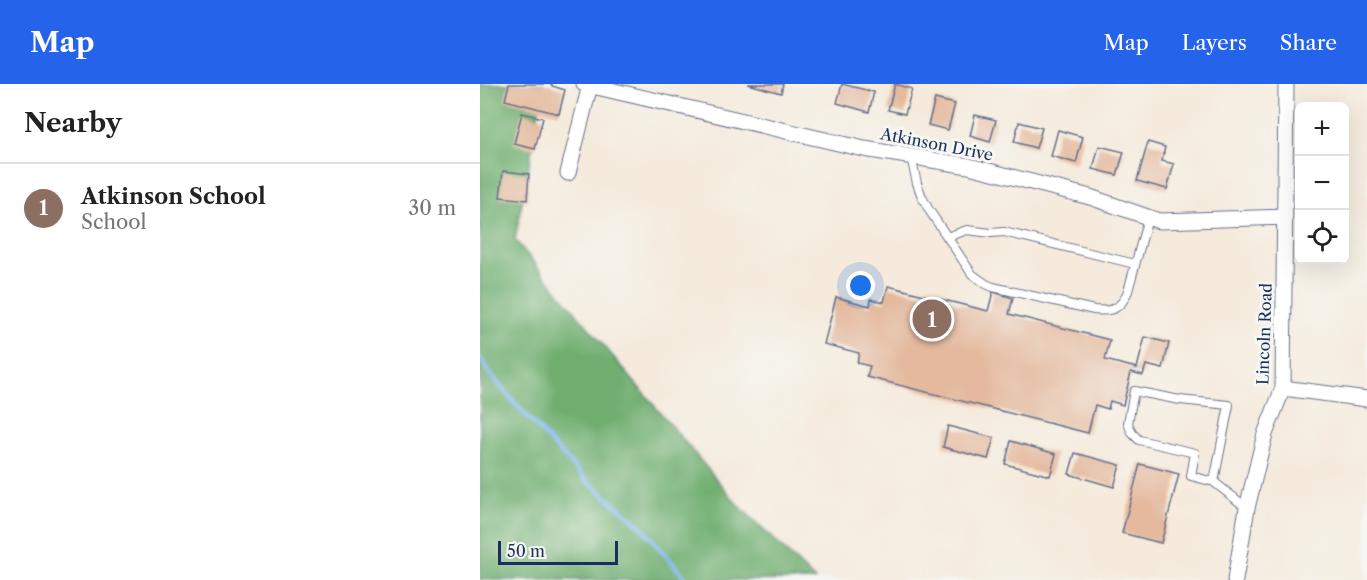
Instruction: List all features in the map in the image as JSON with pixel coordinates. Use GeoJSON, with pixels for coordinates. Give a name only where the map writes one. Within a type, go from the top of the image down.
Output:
{"type":"FeatureCollection","features":[{"type":"Feature","properties":{"kind":"street","name":"Lincoln Road"},"geometry":{"type":"LineString","coordinates":[[1235,580],[1247,508],[1265,434],[1282,388],[1286,84]]}},
{"type":"Feature","properties":{"kind":"street","name":"Atkinson Drive"},"geometry":{"type":"LineString","coordinates":[[587,85],[864,149],[969,166],[1090,197],[1148,218],[1164,221],[1285,217]]}},
{"type":"Feature","properties":{"kind":"street"},"geometry":{"type":"LineString","coordinates":[[568,173],[587,85]]}},
{"type":"Feature","properties":{"kind":"street"},"geometry":{"type":"LineString","coordinates":[[1282,388],[1367,399]]}},
{"type":"Feature","properties":{"kind":"lane"},"geometry":{"type":"LineString","coordinates":[[911,157],[922,197],[972,274],[986,284],[1012,292],[1094,310],[1107,311],[1120,304],[1125,299],[1148,218]]}},
{"type":"Feature","properties":{"kind":"lane"},"geometry":{"type":"LineString","coordinates":[[947,237],[968,230],[1004,232],[1135,264]]}},
{"type":"Feature","properties":{"kind":"lane"},"geometry":{"type":"LineString","coordinates":[[1214,482],[1229,405],[1180,400],[1134,391],[1128,423],[1132,433],[1139,440],[1195,453],[1191,476],[1214,482],[1247,508]]}},
{"type":"Feature","properties":{"kind":"green space"},"geometry":{"type":"Polygon","coordinates":[[[480,84],[544,84],[515,240],[738,505],[815,580],[480,580],[480,84]]]}},
{"type":"Feature","properties":{"kind":"building"},"geometry":{"type":"Polygon","coordinates":[[[509,84],[552,84],[552,86],[565,90],[559,114],[505,100],[509,84]]]}},
{"type":"Feature","properties":{"kind":"building"},"geometry":{"type":"Polygon","coordinates":[[[748,84],[783,84],[781,93],[748,84]]]}},
{"type":"Feature","properties":{"kind":"building"},"geometry":{"type":"Polygon","coordinates":[[[842,84],[874,92],[869,112],[837,103],[842,84]]]}},
{"type":"Feature","properties":{"kind":"building"},"geometry":{"type":"Polygon","coordinates":[[[895,84],[912,89],[905,114],[888,110],[895,84]]]}},
{"type":"Feature","properties":{"kind":"building"},"geometry":{"type":"Polygon","coordinates":[[[935,99],[955,104],[948,130],[928,125],[935,99]]]}},
{"type":"Feature","properties":{"kind":"building"},"geometry":{"type":"Polygon","coordinates":[[[522,113],[543,118],[535,149],[514,144],[522,113]]]}},
{"type":"Feature","properties":{"kind":"building"},"geometry":{"type":"Polygon","coordinates":[[[975,115],[996,120],[990,142],[970,136],[975,115]]]}},
{"type":"Feature","properties":{"kind":"building"},"geometry":{"type":"Polygon","coordinates":[[[1019,122],[1042,128],[1036,148],[1014,142],[1019,122]]]}},
{"type":"Feature","properties":{"kind":"building"},"geometry":{"type":"Polygon","coordinates":[[[1058,130],[1083,137],[1076,163],[1051,156],[1058,130]]]}},
{"type":"Feature","properties":{"kind":"building"},"geometry":{"type":"Polygon","coordinates":[[[1148,142],[1165,147],[1162,161],[1174,164],[1167,189],[1137,181],[1148,142]]]}},
{"type":"Feature","properties":{"kind":"building"},"geometry":{"type":"Polygon","coordinates":[[[1099,146],[1124,152],[1117,175],[1093,169],[1099,146]]]}},
{"type":"Feature","properties":{"kind":"building"},"geometry":{"type":"Polygon","coordinates":[[[503,171],[529,174],[527,200],[500,197],[503,171]]]}},
{"type":"Feature","properties":{"kind":"building"},"geometry":{"type":"Polygon","coordinates":[[[888,286],[988,311],[993,292],[1013,298],[1009,314],[1110,340],[1105,360],[1137,368],[1145,337],[1169,343],[1163,369],[1146,365],[1143,375],[1131,372],[1123,405],[1110,401],[1108,409],[1095,405],[1088,433],[867,377],[870,366],[857,363],[859,353],[824,344],[836,297],[870,306],[871,299],[884,302],[888,286]]]}},
{"type":"Feature","properties":{"kind":"building"},"geometry":{"type":"Polygon","coordinates":[[[948,426],[994,438],[988,459],[943,447],[948,426]]]}},
{"type":"Feature","properties":{"kind":"building"},"geometry":{"type":"Polygon","coordinates":[[[1011,441],[1056,454],[1050,476],[1005,464],[1011,441]]]}},
{"type":"Feature","properties":{"kind":"building"},"geometry":{"type":"Polygon","coordinates":[[[1075,453],[1120,465],[1114,487],[1069,474],[1075,453]]]}},
{"type":"Feature","properties":{"kind":"building"},"geometry":{"type":"Polygon","coordinates":[[[1140,464],[1179,474],[1161,543],[1122,533],[1140,464]]]}},
{"type":"Feature","properties":{"kind":"waterway"},"geometry":{"type":"LineString","coordinates":[[480,358],[489,373],[520,409],[587,481],[640,525],[687,580]]}},
{"type":"Feature","properties":{"kind":"place","name":"Atkinson School"},"geometry":{"type":"Point","coordinates":[932,319]}}]}
